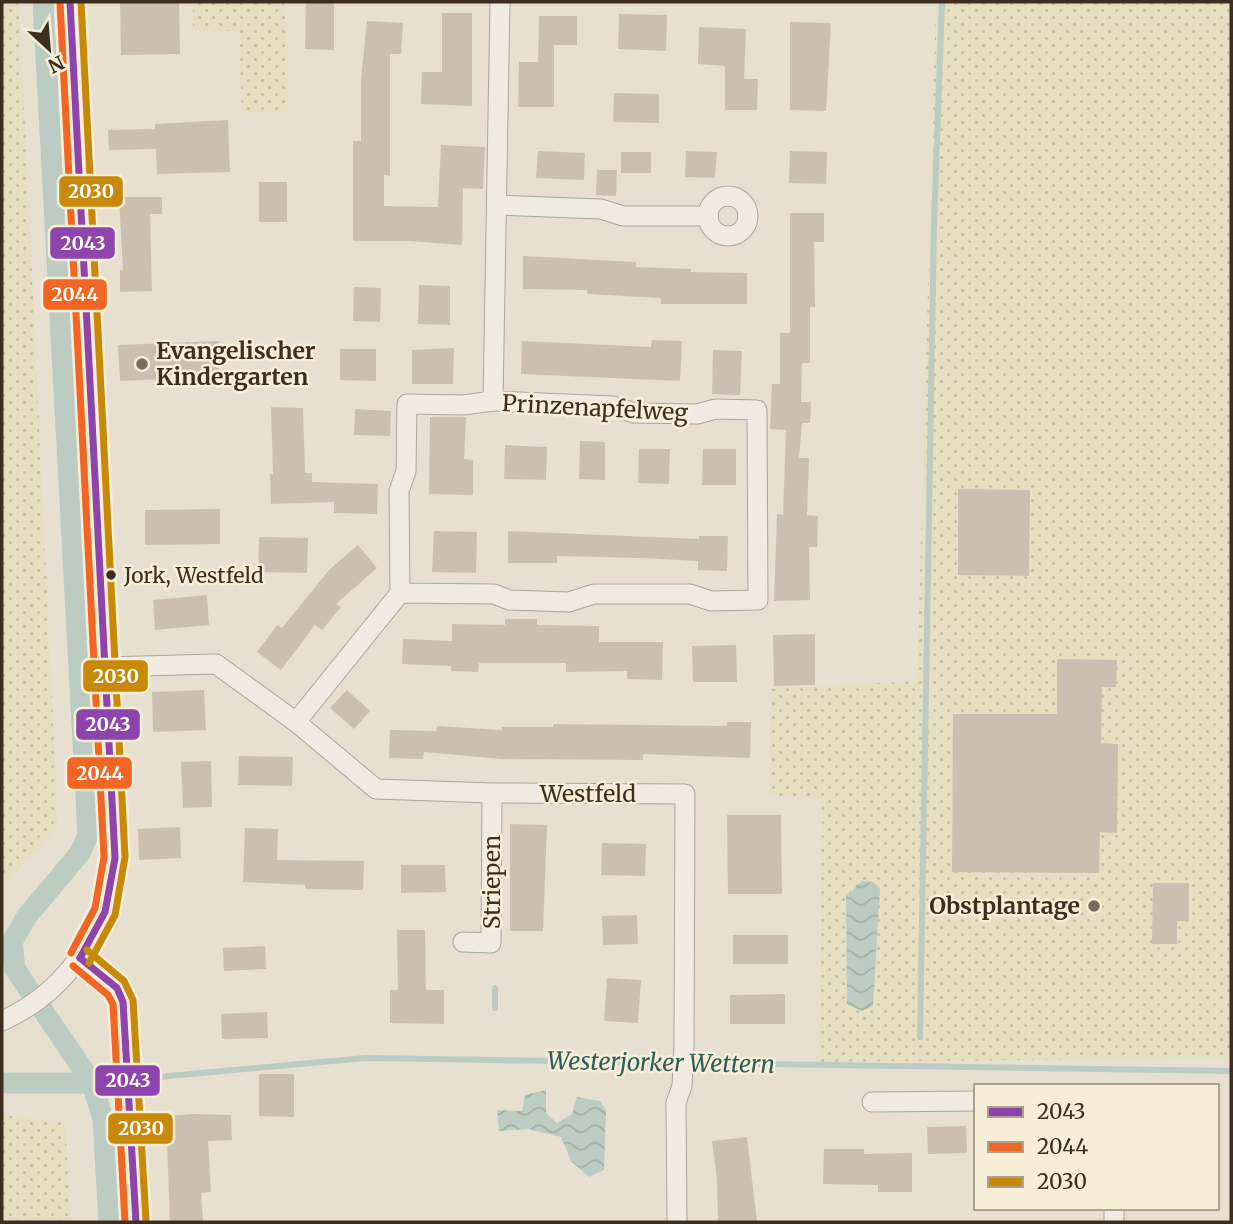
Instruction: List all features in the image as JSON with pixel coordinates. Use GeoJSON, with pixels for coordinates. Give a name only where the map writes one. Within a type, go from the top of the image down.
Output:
{"type":"FeatureCollection","features":[{"type":"Feature","properties":{"kind":"street"},"geometry":{"type":"LineString","coordinates":[[10,1017],[52,988],[80,958],[105,912],[114,875],[70,2]]}},
{"type":"Feature","properties":{"kind":"street"},"geometry":{"type":"LineString","coordinates":[[493,401],[500,2]]}},
{"type":"Feature","properties":{"kind":"street"},"geometry":{"type":"LineString","coordinates":[[498,205],[601,209],[624,216],[708,216]]}},
{"type":"Feature","properties":{"kind":"street","name":"Prinzenapfelweg"},"geometry":{"type":"LineString","coordinates":[[493,401],[612,406],[634,412],[697,414],[716,409],[757,410],[758,600],[711,601],[690,594],[594,594],[569,602],[509,600],[494,594],[400,593],[399,491],[406,471],[407,404],[463,405],[493,401]]}},
{"type":"Feature","properties":{"kind":"street"},"geometry":{"type":"LineString","coordinates":[[296,722],[400,593]]}},
{"type":"Feature","properties":{"kind":"street","name":"Westfeld"},"geometry":{"type":"LineString","coordinates":[[104,667],[216,664],[296,722],[376,789],[492,793],[685,794],[684,1046],[683,1076],[676,1103],[677,1222]]}},
{"type":"Feature","properties":{"kind":"street","name":"Striepen"},"geometry":{"type":"LineString","coordinates":[[463,942],[491,943],[492,793]]}},
{"type":"Feature","properties":{"kind":"street"},"geometry":{"type":"LineString","coordinates":[[80,958],[117,989],[123,1002],[135,1222]]}},
{"type":"Feature","properties":{"kind":"street"},"geometry":{"type":"LineString","coordinates":[[872,1102],[974,1101]]}},
{"type":"Feature","properties":{"kind":"shaded area"},"geometry":{"type":"Polygon","coordinates":[[[2,2],[19,2],[58,828],[2,886],[2,2]]]}},
{"type":"Feature","properties":{"kind":"shaded area"},"geometry":{"type":"Polygon","coordinates":[[[193,2],[284,2],[289,62],[287,112],[242,113],[239,31],[193,30],[193,2]]]}},
{"type":"Feature","properties":{"kind":"shaded area"},"geometry":{"type":"Polygon","coordinates":[[[936,2],[1231,2],[1231,1058],[819,1062],[822,799],[769,796],[771,689],[917,681],[936,2]]]}},
{"type":"Feature","properties":{"kind":"shaded area"},"geometry":{"type":"Polygon","coordinates":[[[2,1115],[65,1123],[71,1222],[2,1222],[2,1115]]]}},
{"type":"Feature","properties":{"kind":"water"},"geometry":{"type":"Polygon","coordinates":[[[862,881],[873,882],[880,888],[873,1006],[862,1011],[847,1004],[846,896],[862,881]]]}},
{"type":"Feature","properties":{"kind":"water"},"geometry":{"type":"Polygon","coordinates":[[[546,1090],[546,1113],[557,1123],[572,1114],[577,1097],[600,1101],[606,1111],[604,1170],[589,1177],[571,1161],[561,1137],[528,1129],[499,1131],[497,1110],[522,1111],[525,1095],[546,1090]]]}},
{"type":"Feature","properties":{"kind":"building"},"geometry":{"type":"Polygon","coordinates":[[[120,2],[179,2],[180,54],[121,55],[120,2]]]}},
{"type":"Feature","properties":{"kind":"building"},"geometry":{"type":"Polygon","coordinates":[[[306,2],[334,2],[334,50],[305,49],[306,2]]]}},
{"type":"Feature","properties":{"kind":"building"},"geometry":{"type":"Polygon","coordinates":[[[442,13],[472,13],[472,106],[421,104],[422,72],[442,72],[442,13]]]}},
{"type":"Feature","properties":{"kind":"building"},"geometry":{"type":"Polygon","coordinates":[[[619,14],[667,15],[666,51],[618,49],[619,14]]]}},
{"type":"Feature","properties":{"kind":"building"},"geometry":{"type":"Polygon","coordinates":[[[539,16],[577,16],[577,45],[554,45],[554,107],[518,107],[519,62],[538,62],[539,16]]]}},
{"type":"Feature","properties":{"kind":"building"},"geometry":{"type":"Polygon","coordinates":[[[367,21],[403,23],[401,54],[390,54],[390,176],[384,175],[384,206],[438,207],[441,145],[485,147],[483,189],[463,188],[462,245],[353,241],[353,141],[361,141],[361,79],[367,21]]]}},
{"type":"Feature","properties":{"kind":"building"},"geometry":{"type":"Polygon","coordinates":[[[790,22],[831,23],[826,111],[790,110],[790,22]]]}},
{"type":"Feature","properties":{"kind":"building"},"geometry":{"type":"Polygon","coordinates":[[[699,27],[746,29],[744,79],[758,79],[757,110],[725,110],[725,66],[698,64],[699,27]]]}},
{"type":"Feature","properties":{"kind":"building"},"geometry":{"type":"Polygon","coordinates":[[[614,93],[659,94],[659,123],[613,122],[614,93]]]}},
{"type":"Feature","properties":{"kind":"building"},"geometry":{"type":"Polygon","coordinates":[[[228,120],[230,172],[157,174],[156,149],[109,150],[108,130],[155,129],[155,124],[228,120]]]}},
{"type":"Feature","properties":{"kind":"building"},"geometry":{"type":"Polygon","coordinates":[[[538,151],[585,153],[584,180],[536,178],[538,151]]]}},
{"type":"Feature","properties":{"kind":"building"},"geometry":{"type":"Polygon","coordinates":[[[686,151],[717,152],[715,178],[685,177],[686,151]]]}},
{"type":"Feature","properties":{"kind":"building"},"geometry":{"type":"Polygon","coordinates":[[[790,151],[827,152],[826,184],[789,183],[790,151]]]}},
{"type":"Feature","properties":{"kind":"building"},"geometry":{"type":"Polygon","coordinates":[[[621,152],[651,152],[651,173],[621,173],[621,152]]]}},
{"type":"Feature","properties":{"kind":"building"},"geometry":{"type":"Polygon","coordinates":[[[597,170],[617,170],[616,196],[596,195],[597,170]]]}},
{"type":"Feature","properties":{"kind":"building"},"geometry":{"type":"Polygon","coordinates":[[[259,182],[287,182],[287,222],[259,222],[259,182]]]}},
{"type":"Feature","properties":{"kind":"building"},"geometry":{"type":"Polygon","coordinates":[[[119,197],[162,197],[162,214],[150,214],[152,291],[120,292],[120,270],[123,270],[119,197]]]}},
{"type":"Feature","properties":{"kind":"building"},"geometry":{"type":"Polygon","coordinates":[[[790,213],[824,213],[824,242],[814,242],[815,307],[810,307],[810,363],[802,363],[801,402],[811,402],[810,423],[802,423],[799,458],[809,458],[807,515],[818,516],[817,547],[809,547],[810,600],[774,601],[777,514],[783,515],[786,430],[770,429],[772,384],[780,384],[780,333],[790,333],[790,213]]]}},
{"type":"Feature","properties":{"kind":"building"},"geometry":{"type":"Polygon","coordinates":[[[523,256],[636,262],[636,267],[691,269],[691,272],[747,273],[747,304],[661,304],[661,298],[587,294],[587,290],[523,289],[523,256]]]}},
{"type":"Feature","properties":{"kind":"building"},"geometry":{"type":"Polygon","coordinates":[[[419,285],[450,286],[450,325],[418,324],[419,285]]]}},
{"type":"Feature","properties":{"kind":"building"},"geometry":{"type":"Polygon","coordinates":[[[354,287],[381,288],[380,322],[353,321],[354,287]]]}},
{"type":"Feature","properties":{"kind":"building"},"geometry":{"type":"Polygon","coordinates":[[[652,340],[682,341],[680,381],[521,374],[522,341],[651,347],[652,340]]]}},
{"type":"Feature","properties":{"kind":"building"},"geometry":{"type":"Polygon","coordinates":[[[219,341],[219,374],[166,375],[166,379],[120,381],[118,345],[219,341]]]}},
{"type":"Feature","properties":{"kind":"building"},"geometry":{"type":"Polygon","coordinates":[[[454,348],[453,384],[412,384],[412,350],[454,348]]]}},
{"type":"Feature","properties":{"kind":"building"},"geometry":{"type":"Polygon","coordinates":[[[340,349],[376,349],[376,381],[340,380],[340,349]]]}},
{"type":"Feature","properties":{"kind":"building"},"geometry":{"type":"Polygon","coordinates":[[[713,350],[742,351],[740,395],[712,394],[713,350]]]}},
{"type":"Feature","properties":{"kind":"building"},"geometry":{"type":"Polygon","coordinates":[[[271,407],[303,408],[305,473],[312,473],[312,482],[378,484],[377,514],[334,513],[334,502],[271,504],[271,407]]]}},
{"type":"Feature","properties":{"kind":"building"},"geometry":{"type":"Polygon","coordinates":[[[355,409],[391,411],[390,436],[354,435],[355,409]]]}},
{"type":"Feature","properties":{"kind":"building"},"geometry":{"type":"Polygon","coordinates":[[[430,417],[466,417],[464,459],[473,460],[473,495],[429,494],[430,417]]]}},
{"type":"Feature","properties":{"kind":"building"},"geometry":{"type":"Polygon","coordinates":[[[580,441],[605,442],[605,480],[579,479],[580,441]]]}},
{"type":"Feature","properties":{"kind":"building"},"geometry":{"type":"Polygon","coordinates":[[[505,445],[547,447],[546,480],[504,479],[505,445]]]}},
{"type":"Feature","properties":{"kind":"building"},"geometry":{"type":"Polygon","coordinates":[[[639,449],[670,449],[669,484],[638,483],[639,449]]]}},
{"type":"Feature","properties":{"kind":"building"},"geometry":{"type":"Polygon","coordinates":[[[703,449],[736,449],[736,485],[702,485],[703,449]]]}},
{"type":"Feature","properties":{"kind":"building"},"geometry":{"type":"Polygon","coordinates":[[[958,489],[1030,490],[1029,576],[958,575],[958,489]]]}},
{"type":"Feature","properties":{"kind":"building"},"geometry":{"type":"Polygon","coordinates":[[[220,509],[220,544],[145,545],[145,510],[220,509]]]}},
{"type":"Feature","properties":{"kind":"building"},"geometry":{"type":"Polygon","coordinates":[[[434,531],[477,532],[476,573],[432,572],[434,531]]]}},
{"type":"Feature","properties":{"kind":"building"},"geometry":{"type":"Polygon","coordinates":[[[508,531],[699,539],[699,536],[728,536],[727,571],[698,570],[698,561],[641,558],[557,556],[557,563],[508,563],[508,531]]]}},
{"type":"Feature","properties":{"kind":"building"},"geometry":{"type":"Polygon","coordinates":[[[259,537],[308,538],[307,573],[258,572],[259,537]]]}},
{"type":"Feature","properties":{"kind":"building"},"geometry":{"type":"Polygon","coordinates":[[[358,545],[377,568],[336,604],[341,607],[322,630],[315,625],[281,670],[257,652],[277,625],[282,628],[329,570],[358,545]]]}},
{"type":"Feature","properties":{"kind":"building"},"geometry":{"type":"Polygon","coordinates":[[[207,595],[209,625],[155,630],[153,600],[207,595]]]}},
{"type":"Feature","properties":{"kind":"building"},"geometry":{"type":"Polygon","coordinates":[[[505,619],[537,619],[537,625],[599,626],[599,642],[663,642],[662,680],[627,679],[627,671],[566,672],[566,663],[479,663],[478,672],[451,671],[451,666],[402,664],[403,639],[452,641],[452,624],[505,625],[505,619]]]}},
{"type":"Feature","properties":{"kind":"building"},"geometry":{"type":"Polygon","coordinates":[[[815,634],[815,685],[774,686],[773,635],[815,634]]]}},
{"type":"Feature","properties":{"kind":"building"},"geometry":{"type":"Polygon","coordinates":[[[736,645],[737,682],[693,682],[692,646],[736,645]]]}},
{"type":"Feature","properties":{"kind":"building"},"geometry":{"type":"Polygon","coordinates":[[[1057,659],[1117,660],[1116,687],[1102,687],[1101,743],[1118,744],[1117,833],[1100,832],[1099,873],[952,872],[953,714],[1057,714],[1057,659]]]}},
{"type":"Feature","properties":{"kind":"building"},"geometry":{"type":"Polygon","coordinates":[[[204,690],[206,730],[153,732],[152,692],[204,690]]]}},
{"type":"Feature","properties":{"kind":"building"},"geometry":{"type":"Polygon","coordinates":[[[347,690],[370,711],[354,729],[330,708],[347,690]]]}},
{"type":"Feature","properties":{"kind":"building"},"geometry":{"type":"Polygon","coordinates":[[[727,722],[751,722],[750,758],[643,754],[643,760],[502,759],[424,752],[423,759],[389,758],[390,730],[436,731],[437,726],[502,730],[502,727],[553,727],[553,724],[727,726],[727,722]]]}},
{"type":"Feature","properties":{"kind":"building"},"geometry":{"type":"Polygon","coordinates":[[[239,756],[293,757],[292,786],[238,785],[239,756]]]}},
{"type":"Feature","properties":{"kind":"building"},"geometry":{"type":"Polygon","coordinates":[[[211,761],[212,807],[183,808],[181,762],[211,761]]]}},
{"type":"Feature","properties":{"kind":"building"},"geometry":{"type":"Polygon","coordinates":[[[727,815],[781,815],[782,894],[728,894],[727,815]]]}},
{"type":"Feature","properties":{"kind":"building"},"geometry":{"type":"Polygon","coordinates":[[[510,824],[547,825],[543,931],[510,931],[510,824]]]}},
{"type":"Feature","properties":{"kind":"building"},"geometry":{"type":"Polygon","coordinates":[[[180,827],[181,858],[139,860],[138,829],[180,827]]]}},
{"type":"Feature","properties":{"kind":"building"},"geometry":{"type":"Polygon","coordinates":[[[245,828],[278,829],[277,860],[364,861],[363,890],[305,889],[305,885],[243,882],[245,828]]]}},
{"type":"Feature","properties":{"kind":"building"},"geometry":{"type":"Polygon","coordinates":[[[602,843],[646,844],[645,876],[601,875],[602,843]]]}},
{"type":"Feature","properties":{"kind":"building"},"geometry":{"type":"Polygon","coordinates":[[[401,865],[445,865],[446,892],[401,893],[401,865]]]}},
{"type":"Feature","properties":{"kind":"building"},"geometry":{"type":"Polygon","coordinates":[[[1153,883],[1189,883],[1189,921],[1177,921],[1177,944],[1152,944],[1153,883]]]}},
{"type":"Feature","properties":{"kind":"building"},"geometry":{"type":"Polygon","coordinates":[[[637,915],[638,944],[603,945],[602,916],[637,915]]]}},
{"type":"Feature","properties":{"kind":"building"},"geometry":{"type":"Polygon","coordinates":[[[397,930],[425,930],[426,990],[444,990],[444,1024],[390,1023],[390,990],[398,990],[397,930]]]}},
{"type":"Feature","properties":{"kind":"building"},"geometry":{"type":"Polygon","coordinates":[[[733,935],[788,935],[788,964],[733,964],[733,935]]]}},
{"type":"Feature","properties":{"kind":"building"},"geometry":{"type":"Polygon","coordinates":[[[265,946],[266,969],[224,971],[223,948],[265,946]]]}},
{"type":"Feature","properties":{"kind":"building"},"geometry":{"type":"Polygon","coordinates":[[[607,978],[641,980],[638,1023],[604,1021],[607,978]]]}},
{"type":"Feature","properties":{"kind":"building"},"geometry":{"type":"Polygon","coordinates":[[[785,994],[785,1024],[730,1024],[730,995],[785,994]]]}},
{"type":"Feature","properties":{"kind":"building"},"geometry":{"type":"Polygon","coordinates":[[[267,1012],[268,1038],[222,1039],[221,1014],[267,1012]]]}},
{"type":"Feature","properties":{"kind":"building"},"geometry":{"type":"Polygon","coordinates":[[[259,1074],[294,1074],[294,1117],[259,1116],[259,1074]]]}},
{"type":"Feature","properties":{"kind":"building"},"geometry":{"type":"Polygon","coordinates":[[[231,1115],[232,1140],[208,1141],[211,1192],[201,1193],[203,1222],[170,1222],[166,1116],[231,1115]]]}},
{"type":"Feature","properties":{"kind":"building"},"geometry":{"type":"Polygon","coordinates":[[[966,1126],[967,1153],[928,1154],[927,1127],[966,1126]]]}},
{"type":"Feature","properties":{"kind":"building"},"geometry":{"type":"Polygon","coordinates":[[[747,1137],[757,1222],[718,1222],[717,1179],[712,1141],[747,1137]]]}},
{"type":"Feature","properties":{"kind":"building"},"geometry":{"type":"Polygon","coordinates":[[[824,1149],[864,1149],[864,1154],[912,1153],[912,1192],[878,1192],[878,1185],[823,1184],[824,1149]]]}},
{"type":"Feature","properties":{"kind":"waterway"},"geometry":{"type":"LineString","coordinates":[[43,2],[88,835],[80,853],[27,916],[12,942],[15,969],[92,1083],[103,1119],[109,1222]]}},
{"type":"Feature","properties":{"kind":"waterway"},"geometry":{"type":"LineString","coordinates":[[920,1037],[934,224],[942,2]]}},
{"type":"Feature","properties":{"kind":"waterway"},"geometry":{"type":"LineString","coordinates":[[495,988],[495,1008]]}},
{"type":"Feature","properties":{"kind":"waterway","name":"Westerjorker Wettern"},"geometry":{"type":"LineString","coordinates":[[92,1083],[365,1058],[1231,1071]]}},
{"type":"Feature","properties":{"kind":"waterway"},"geometry":{"type":"LineString","coordinates":[[2,1083],[92,1083]]}},
{"type":"Feature","properties":{"kind":"transit line","name":"2043"},"geometry":{"type":"LineString","coordinates":[[70,2],[115,858],[105,912],[80,958]]}},
{"type":"Feature","properties":{"kind":"transit line","name":"2030"},"geometry":{"type":"LineString","coordinates":[[81,2],[125,857],[115,915],[89,963]]}},
{"type":"Feature","properties":{"kind":"transit line","name":"2044"},"geometry":{"type":"LineString","coordinates":[[60,3],[104,857],[95,908],[71,953]]}},
{"type":"Feature","properties":{"kind":"transit line","name":"2030"},"geometry":{"type":"LineString","coordinates":[[87,950],[124,981],[133,1000],[146,1221]]}},
{"type":"Feature","properties":{"kind":"transit line","name":"2043"},"geometry":{"type":"LineString","coordinates":[[80,958],[117,988],[123,1002],[136,1222]]}},
{"type":"Feature","properties":{"kind":"transit line","name":"2044"},"geometry":{"type":"LineString","coordinates":[[73,966],[108,995],[113,1004],[125,1222]]}},
{"type":"Feature","properties":{"kind":"place","name":"Evangelischer Kindergarten"},"geometry":{"type":"Point","coordinates":[142,364]}},
{"type":"Feature","properties":{"kind":"place","name":"Jork, Westfeld"},"geometry":{"type":"Point","coordinates":[111,575]}},
{"type":"Feature","properties":{"kind":"place","name":"Obstplantage"},"geometry":{"type":"Point","coordinates":[1094,906]}}]}
